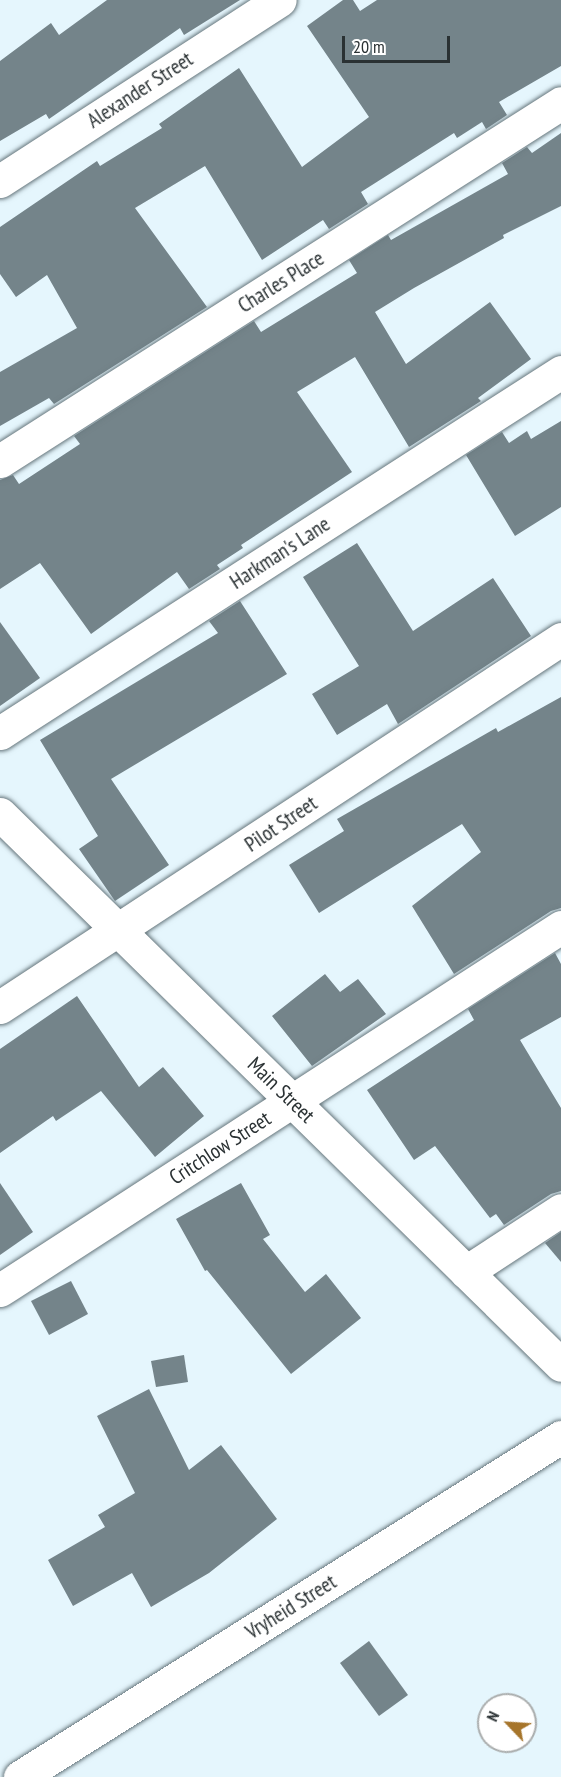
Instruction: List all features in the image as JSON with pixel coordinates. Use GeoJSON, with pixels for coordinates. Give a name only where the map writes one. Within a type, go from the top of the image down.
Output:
{"type":"FeatureCollection","features":[{"type":"Feature","properties":{"kind":"street","name":"Alexander Street"},"geometry":{"type":"LineString","coordinates":[[0,181],[280,0]]}},
{"type":"Feature","properties":{"kind":"street","name":"Charles Place"},"geometry":{"type":"LineString","coordinates":[[0,461],[561,103]]}},
{"type":"Feature","properties":{"kind":"street","name":"Harkman's Lane"},"geometry":{"type":"LineString","coordinates":[[0,733],[561,372]]}},
{"type":"Feature","properties":{"kind":"street","name":"Pilot Street"},"geometry":{"type":"LineString","coordinates":[[0,1007],[119,932],[561,639]]}},
{"type":"Feature","properties":{"kind":"street","name":"Main Street"},"geometry":{"type":"LineString","coordinates":[[0,814],[561,1365]]}},
{"type":"Feature","properties":{"kind":"street","name":"Critchlow Street"},"geometry":{"type":"LineString","coordinates":[[0,1290],[561,927]]}},
{"type":"Feature","properties":{"kind":"street"},"geometry":{"type":"LineString","coordinates":[[466,1272],[561,1210]]}},
{"type":"Feature","properties":{"kind":"street","name":"Vryheid Street"},"geometry":{"type":"LineString","coordinates":[[20,1777],[561,1437]]}},
{"type":"Feature","properties":{"kind":"building"},"geometry":{"type":"Polygon","coordinates":[[[107,0],[240,0],[184,35],[180,28],[49,119],[46,114],[0,141],[0,61],[51,23],[59,35],[107,0]]]}},
{"type":"Feature","properties":{"kind":"building"},"geometry":{"type":"Polygon","coordinates":[[[343,0],[353,0],[360,11],[377,0],[561,0],[561,66],[499,102],[507,115],[486,129],[482,122],[457,138],[454,133],[361,192],[368,204],[329,229],[323,220],[262,260],[205,166],[135,208],[207,307],[54,404],[49,398],[0,426],[0,372],[77,328],[47,275],[16,297],[0,274],[0,227],[97,161],[100,166],[162,128],[159,124],[239,68],[302,167],[369,117],[307,26],[343,0]]]}},
{"type":"Feature","properties":{"kind":"building"},"geometry":{"type":"Polygon","coordinates":[[[561,133],[561,206],[503,235],[504,238],[375,312],[406,364],[490,302],[531,359],[478,398],[481,401],[409,447],[355,357],[297,392],[352,472],[241,545],[243,548],[217,565],[220,569],[189,589],[177,572],[91,634],[40,563],[0,589],[0,480],[13,475],[19,484],[80,444],[74,436],[254,321],[261,332],[357,273],[349,260],[388,235],[391,240],[508,174],[502,163],[527,147],[532,153],[561,133]]]}},
{"type":"Feature","properties":{"kind":"building"},"geometry":{"type":"Polygon","coordinates":[[[561,421],[561,507],[515,536],[466,455],[502,432],[509,443],[527,431],[531,439],[561,421]]]}},
{"type":"Feature","properties":{"kind":"building"},"geometry":{"type":"Polygon","coordinates":[[[357,543],[413,631],[493,578],[531,636],[398,724],[387,704],[337,735],[312,694],[359,666],[303,577],[357,543]]]}},
{"type":"Feature","properties":{"kind":"building"},"geometry":{"type":"Polygon","coordinates":[[[240,601],[287,674],[111,779],[169,865],[115,901],[79,849],[98,836],[40,740],[218,633],[209,621],[240,601]]]}},
{"type":"Feature","properties":{"kind":"building"},"geometry":{"type":"Polygon","coordinates":[[[0,622],[40,678],[0,706],[0,622]]]}},
{"type":"Feature","properties":{"kind":"building"},"geometry":{"type":"Polygon","coordinates":[[[561,697],[561,908],[551,911],[454,974],[412,906],[481,852],[462,824],[319,913],[289,865],[344,831],[337,819],[496,728],[498,732],[561,697]]]}},
{"type":"Feature","properties":{"kind":"building"},"geometry":{"type":"Polygon","coordinates":[[[555,953],[561,964],[561,1017],[520,1040],[561,1108],[561,1191],[551,1194],[504,1225],[496,1214],[490,1218],[435,1146],[414,1160],[367,1090],[474,1020],[468,1009],[555,953]]]}},
{"type":"Feature","properties":{"kind":"building"},"geometry":{"type":"Polygon","coordinates":[[[325,974],[340,992],[358,979],[386,1014],[312,1066],[272,1016],[325,974]]]}},
{"type":"Feature","properties":{"kind":"building"},"geometry":{"type":"Polygon","coordinates":[[[77,996],[139,1087],[163,1067],[204,1116],[155,1157],[101,1091],[56,1121],[53,1116],[0,1153],[0,1049],[77,996]]]}},
{"type":"Feature","properties":{"kind":"building"},"geometry":{"type":"Polygon","coordinates":[[[0,1183],[33,1232],[0,1255],[0,1183]]]}},
{"type":"Feature","properties":{"kind":"building"},"geometry":{"type":"Polygon","coordinates":[[[241,1183],[270,1235],[263,1239],[305,1292],[326,1274],[361,1318],[291,1374],[207,1270],[205,1271],[176,1219],[241,1183]]]}},
{"type":"Feature","properties":{"kind":"building"},"geometry":{"type":"Polygon","coordinates":[[[561,1232],[561,1262],[545,1243],[561,1232]]]}},
{"type":"Feature","properties":{"kind":"building"},"geometry":{"type":"Polygon","coordinates":[[[71,1281],[88,1314],[49,1335],[31,1301],[71,1281]]]}},
{"type":"Feature","properties":{"kind":"building"},"geometry":{"type":"Polygon","coordinates":[[[184,1355],[188,1382],[156,1387],[151,1361],[184,1355]]]}},
{"type":"Feature","properties":{"kind":"building"},"geometry":{"type":"Polygon","coordinates":[[[149,1389],[189,1470],[221,1445],[277,1519],[209,1573],[151,1607],[132,1573],[73,1606],[48,1560],[105,1527],[98,1515],[135,1493],[97,1416],[149,1389]]]}},
{"type":"Feature","properties":{"kind":"building"},"geometry":{"type":"Polygon","coordinates":[[[369,1641],[408,1695],[379,1716],[340,1663],[369,1641]]]}}]}
